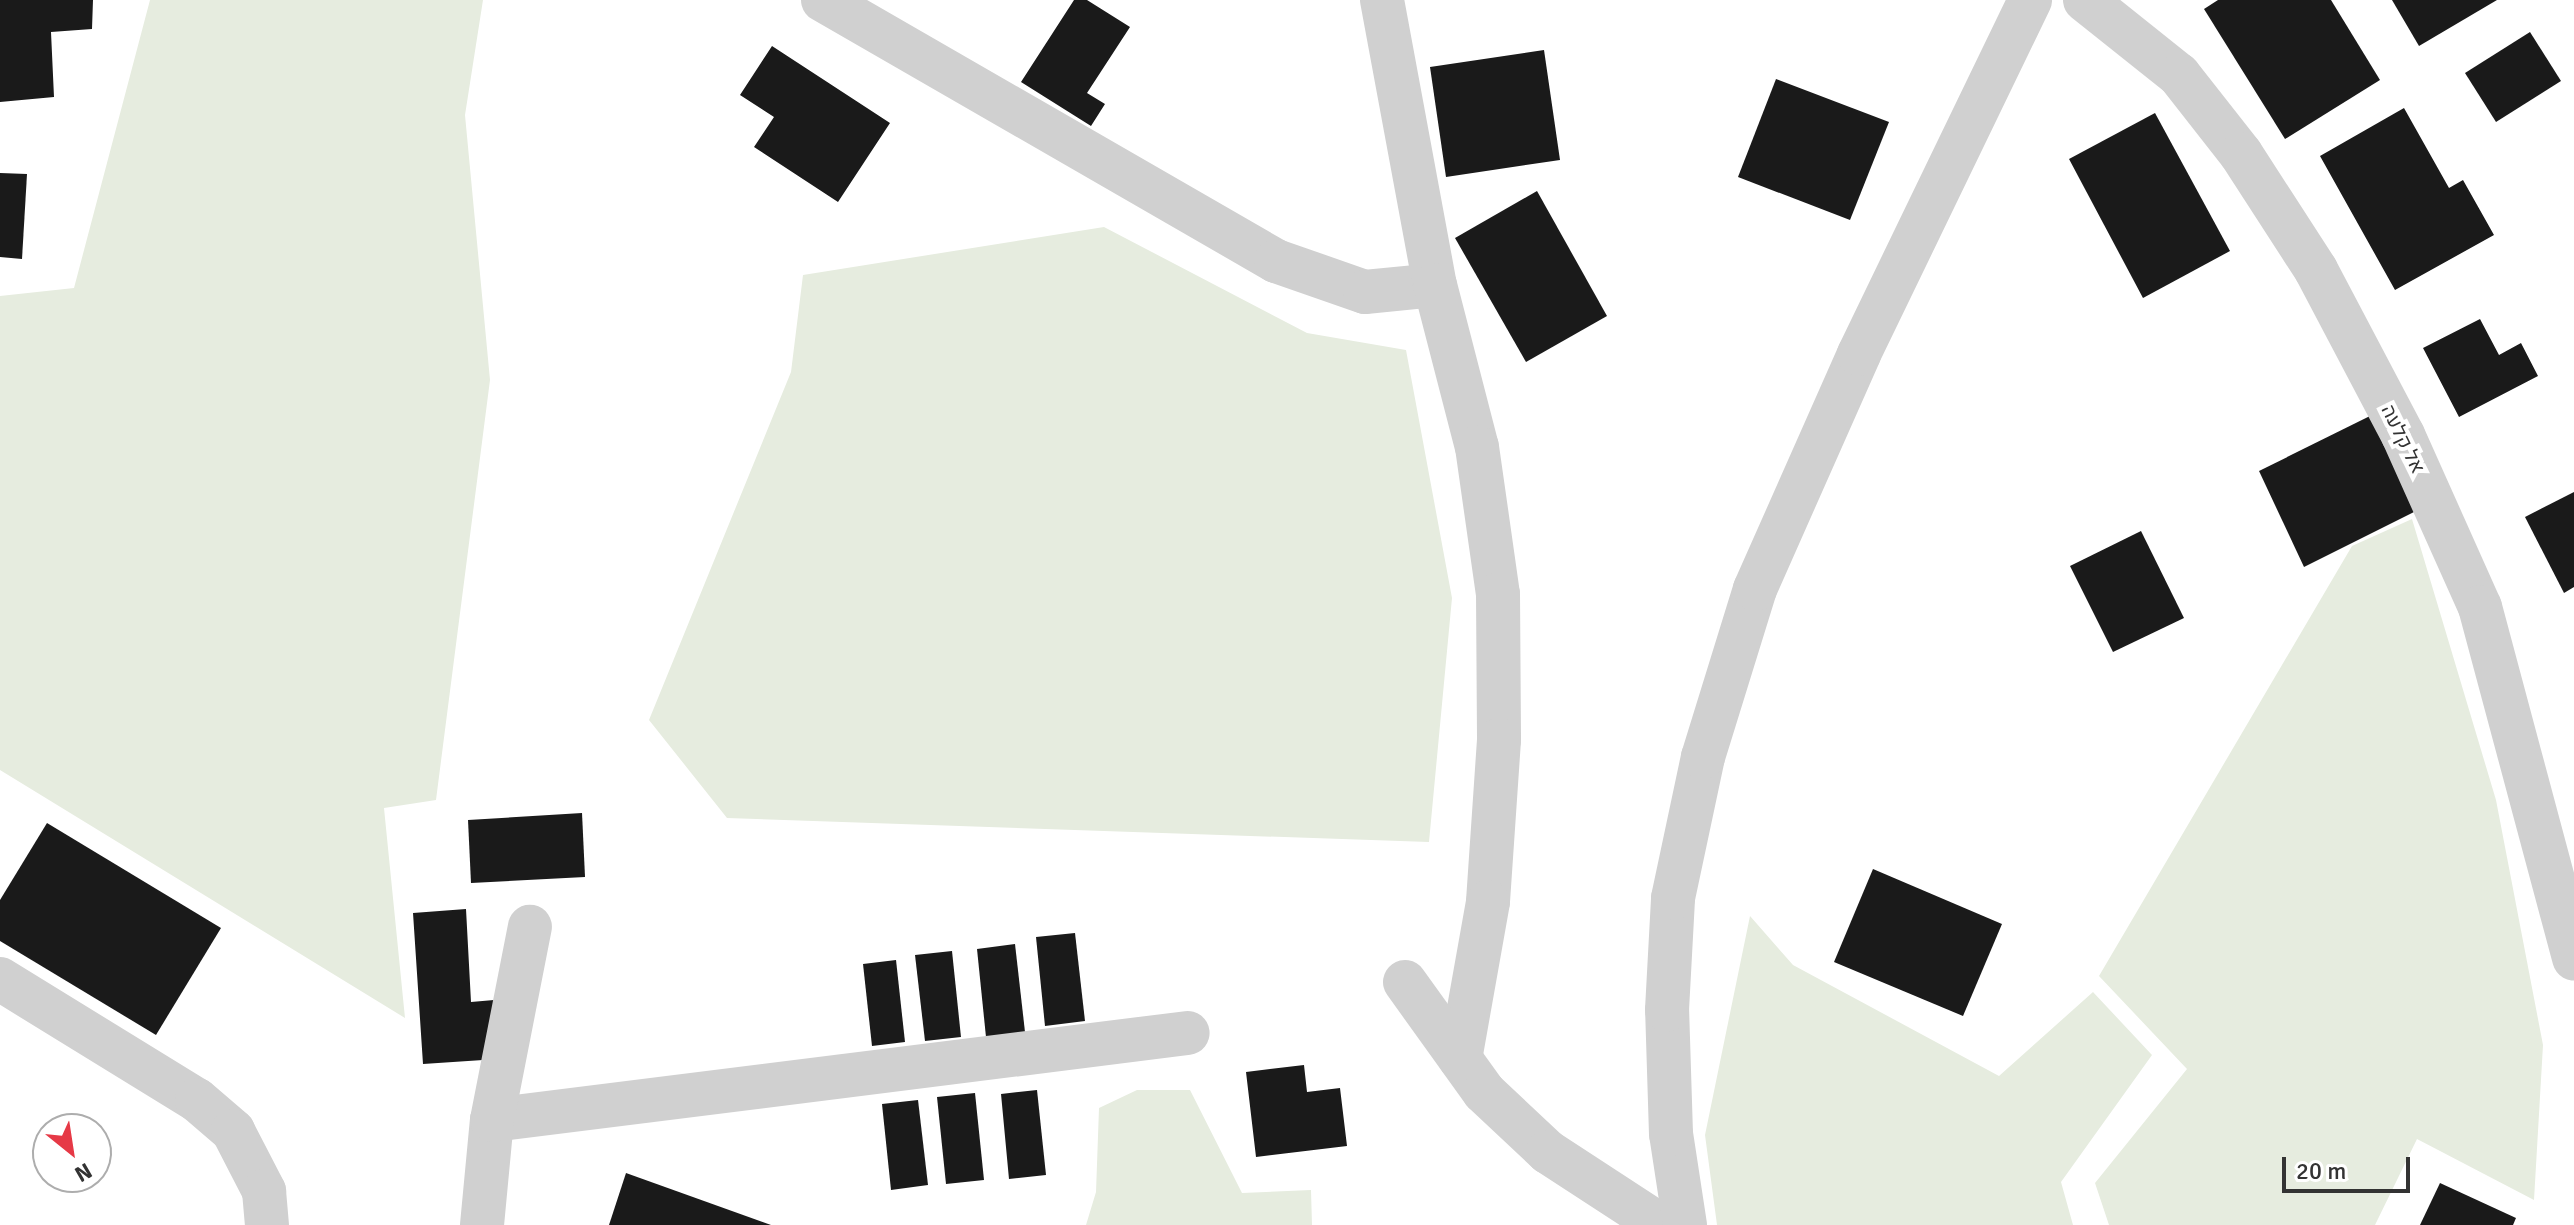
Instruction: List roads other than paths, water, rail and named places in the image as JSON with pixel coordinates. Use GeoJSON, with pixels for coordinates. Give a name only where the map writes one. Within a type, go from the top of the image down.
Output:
{"type":"FeatureCollection","features":[{"type":"Feature","properties":{"kind":"street"},"geometry":{"type":"LineString","coordinates":[[823,0],[1276,261],[1365,292],[1435,285]]}},
{"type":"Feature","properties":{"kind":"street"},"geometry":{"type":"LineString","coordinates":[[1382,0],[1435,285],[1477,447],[1498,594],[1499,740],[1488,902],[1460,1059]]}},
{"type":"Feature","properties":{"kind":"street"},"geometry":{"type":"LineString","coordinates":[[1685,1225],[1671,1134],[1667,1010],[1673,898],[1703,757],[1755,589],[1859,354],[2030,0]]}},
{"type":"Feature","properties":{"kind":"street","name":"אל קלעה"},"geometry":{"type":"LineString","coordinates":[[2085,0],[2179,75],[2241,154],[2316,270],[2403,435],[2480,607],[2574,959]]}},
{"type":"Feature","properties":{"kind":"street"},"geometry":{"type":"LineString","coordinates":[[482,1225],[492,1120],[530,927]]}},
{"type":"Feature","properties":{"kind":"street"},"geometry":{"type":"LineString","coordinates":[[0,979],[197,1100],[233,1131],[264,1191],[267,1225]]}},
{"type":"Feature","properties":{"kind":"street"},"geometry":{"type":"LineString","coordinates":[[1405,982],[1484,1092],[1548,1152],[1660,1225]]}},
{"type":"Feature","properties":{"kind":"street"},"geometry":{"type":"LineString","coordinates":[[492,1120],[1188,1033]]}}]}
